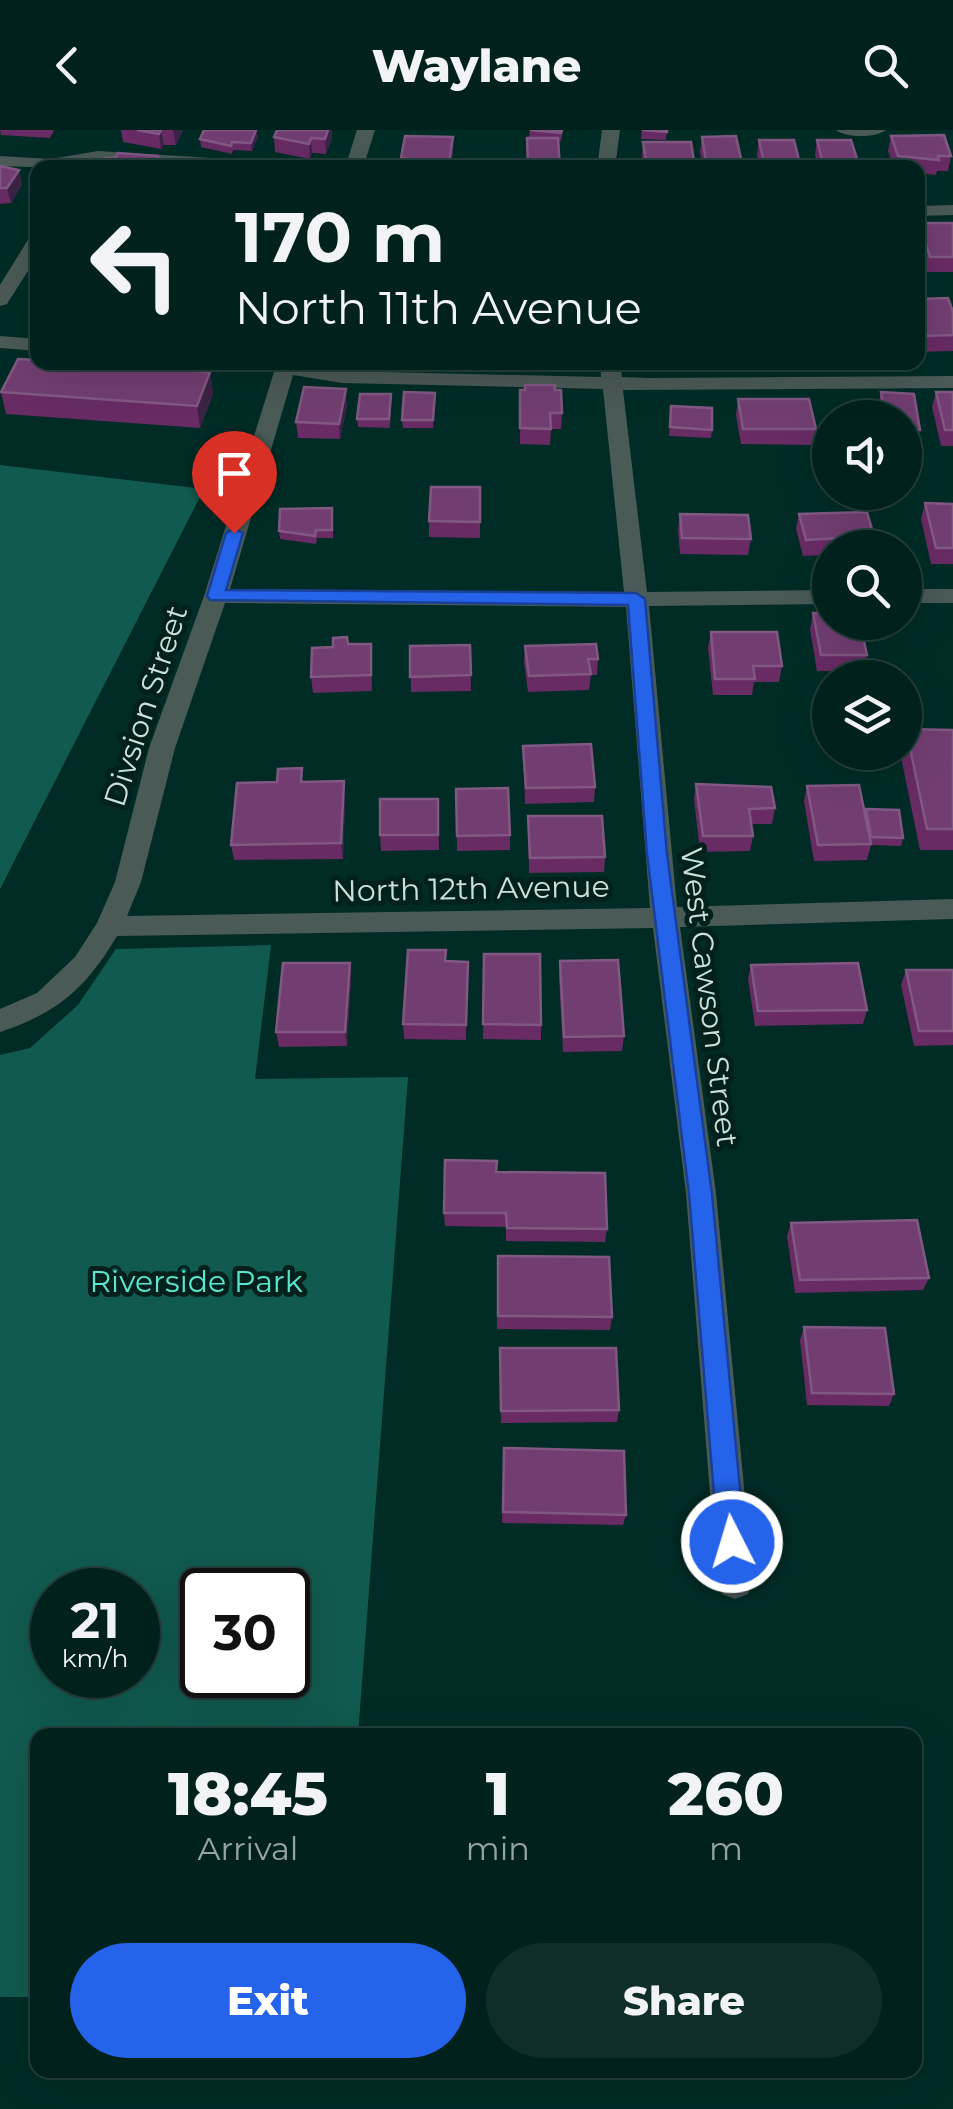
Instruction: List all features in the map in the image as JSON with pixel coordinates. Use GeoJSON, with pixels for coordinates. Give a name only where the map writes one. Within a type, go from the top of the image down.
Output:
{"type":"FeatureCollection","features":[{"type":"Feature","properties":{"kind":"street"},"geometry":{"type":"LineString","coordinates":[[357,160],[366,130]]}},
{"type":"Feature","properties":{"kind":"street"},"geometry":{"type":"LineString","coordinates":[[607,160],[611,130]]}},
{"type":"Feature","properties":{"kind":"street"},"geometry":{"type":"LineString","coordinates":[[845,130],[878,130]]}},
{"type":"Feature","properties":{"kind":"street"},"geometry":{"type":"LineString","coordinates":[[86,156],[155,160]]}},
{"type":"Feature","properties":{"kind":"street"},"geometry":{"type":"LineString","coordinates":[[0,161],[30,163]]}},
{"type":"Feature","properties":{"kind":"street"},"geometry":{"type":"LineString","coordinates":[[925,211],[953,210]]}},
{"type":"Feature","properties":{"kind":"street"},"geometry":{"type":"LineString","coordinates":[[0,300],[30,253]]}},
{"type":"Feature","properties":{"kind":"street"},"geometry":{"type":"LineString","coordinates":[[0,342],[30,344]]}},
{"type":"Feature","properties":{"kind":"street","name":"Divsion Street"},"geometry":{"type":"LineString","coordinates":[[0,1021],[47,1001],[85,965],[109,926],[128,882],[162,748],[216,596],[285,370]]}},
{"type":"Feature","properties":{"kind":"street"},"geometry":{"type":"LineString","coordinates":[[306,370],[342,377],[611,372],[953,382]]}},
{"type":"Feature","properties":{"kind":"street","name":"West Cawson Street"},"geometry":{"type":"LineString","coordinates":[[611,372],[665,918],[701,1194],[735,1581]]}},
{"type":"Feature","properties":{"kind":"street"},"geometry":{"type":"LineString","coordinates":[[216,596],[812,597]]}},
{"type":"Feature","properties":{"kind":"street"},"geometry":{"type":"LineString","coordinates":[[922,596],[953,596]]}},
{"type":"Feature","properties":{"kind":"street","name":"North 12th Avenue"},"geometry":{"type":"LineString","coordinates":[[109,926],[953,910]]}},
{"type":"Feature","properties":{"kind":"green space"},"geometry":{"type":"Polygon","coordinates":[[[0,465],[204,489],[0,889],[0,465]]]}},
{"type":"Feature","properties":{"kind":"green space","name":"Riverside Park"},"geometry":{"type":"Polygon","coordinates":[[[271,945],[255,1079],[408,1077],[359,1728],[30,1728],[30,1997],[0,1997],[0,1055],[30,1048],[78,1005],[116,949],[271,945]]]}},
{"type":"Feature","properties":{"kind":"building"},"geometry":{"type":"Polygon","coordinates":[[[204,130],[256,130],[251,143],[232,142],[231,146],[200,139],[204,130]]]}},
{"type":"Feature","properties":{"kind":"building"},"geometry":{"type":"Polygon","coordinates":[[[277,130],[328,130],[325,139],[311,138],[309,144],[274,137],[277,130]]]}},
{"type":"Feature","properties":{"kind":"building"},"geometry":{"type":"Polygon","coordinates":[[[944,135],[951,156],[938,156],[939,160],[898,156],[891,136],[944,135]]]}},
{"type":"Feature","properties":{"kind":"building"},"geometry":{"type":"Polygon","coordinates":[[[405,136],[453,137],[450,160],[401,158],[405,136]]]}},
{"type":"Feature","properties":{"kind":"building"},"geometry":{"type":"Polygon","coordinates":[[[736,136],[741,160],[706,160],[702,137],[736,136]]]}},
{"type":"Feature","properties":{"kind":"building"},"geometry":{"type":"Polygon","coordinates":[[[527,138],[558,138],[559,160],[528,160],[527,138]]]}},
{"type":"Feature","properties":{"kind":"building"},"geometry":{"type":"Polygon","coordinates":[[[759,140],[794,140],[799,160],[763,160],[759,140]]]}},
{"type":"Feature","properties":{"kind":"building"},"geometry":{"type":"Polygon","coordinates":[[[817,140],[851,140],[857,160],[822,160],[817,140]]]}},
{"type":"Feature","properties":{"kind":"building"},"geometry":{"type":"Polygon","coordinates":[[[643,142],[691,142],[694,160],[646,160],[643,142]]]}},
{"type":"Feature","properties":{"kind":"building"},"geometry":{"type":"Polygon","coordinates":[[[118,153],[158,156],[156,160],[105,160],[115,158],[118,153]]]}},
{"type":"Feature","properties":{"kind":"building"},"geometry":{"type":"Polygon","coordinates":[[[0,166],[19,170],[7,188],[0,188],[0,166]]]}},
{"type":"Feature","properties":{"kind":"building"},"geometry":{"type":"Polygon","coordinates":[[[925,223],[953,223],[953,257],[930,257],[925,223]]]}},
{"type":"Feature","properties":{"kind":"building"},"geometry":{"type":"Polygon","coordinates":[[[948,298],[953,312],[953,335],[925,336],[925,299],[948,298]]]}},
{"type":"Feature","properties":{"kind":"building"},"geometry":{"type":"Polygon","coordinates":[[[18,359],[30,360],[30,370],[210,372],[197,406],[1,392],[18,359]]]}},
{"type":"Feature","properties":{"kind":"building"},"geometry":{"type":"Polygon","coordinates":[[[525,385],[555,385],[555,390],[561,390],[562,413],[550,413],[551,429],[520,428],[520,390],[525,390],[525,385]]]}},
{"type":"Feature","properties":{"kind":"building"},"geometry":{"type":"Polygon","coordinates":[[[304,387],[346,389],[339,424],[296,422],[304,387]]]}},
{"type":"Feature","properties":{"kind":"building"},"geometry":{"type":"Polygon","coordinates":[[[404,392],[435,393],[433,420],[402,420],[404,392]]]}},
{"type":"Feature","properties":{"kind":"building"},"geometry":{"type":"Polygon","coordinates":[[[881,392],[914,394],[915,400],[882,400],[881,392]]]}},
{"type":"Feature","properties":{"kind":"building"},"geometry":{"type":"Polygon","coordinates":[[[936,392],[953,392],[953,430],[945,430],[936,392]]]}},
{"type":"Feature","properties":{"kind":"building"},"geometry":{"type":"Polygon","coordinates":[[[360,394],[391,394],[389,419],[357,419],[360,394]]]}},
{"type":"Feature","properties":{"kind":"building"},"geometry":{"type":"Polygon","coordinates":[[[738,399],[809,399],[812,429],[743,429],[738,399]]]}},
{"type":"Feature","properties":{"kind":"building"},"geometry":{"type":"Polygon","coordinates":[[[671,406],[712,408],[712,430],[670,427],[671,406]]]}},
{"type":"Feature","properties":{"kind":"building"},"geometry":{"type":"Polygon","coordinates":[[[431,487],[480,487],[480,522],[429,521],[431,487]]]}},
{"type":"Feature","properties":{"kind":"building"},"geometry":{"type":"Polygon","coordinates":[[[925,503],[953,504],[953,548],[936,548],[925,503]]]}},
{"type":"Feature","properties":{"kind":"building"},"geometry":{"type":"Polygon","coordinates":[[[332,508],[332,530],[316,530],[315,536],[279,531],[280,509],[332,508]]]}},
{"type":"Feature","properties":{"kind":"building"},"geometry":{"type":"Polygon","coordinates":[[[867,512],[872,530],[812,530],[812,540],[806,540],[799,514],[867,512]]]}},
{"type":"Feature","properties":{"kind":"building"},"geometry":{"type":"Polygon","coordinates":[[[680,514],[748,515],[751,539],[682,538],[680,514]]]}},
{"type":"Feature","properties":{"kind":"building"},"geometry":{"type":"Polygon","coordinates":[[[711,632],[777,632],[782,666],[753,666],[755,679],[715,679],[711,632]]]}},
{"type":"Feature","properties":{"kind":"building"},"geometry":{"type":"Polygon","coordinates":[[[347,637],[348,644],[371,644],[371,675],[311,677],[312,648],[333,647],[333,638],[347,637]]]}},
{"type":"Feature","properties":{"kind":"building"},"geometry":{"type":"Polygon","coordinates":[[[818,640],[864,640],[867,655],[821,655],[818,640]]]}},
{"type":"Feature","properties":{"kind":"building"},"geometry":{"type":"Polygon","coordinates":[[[596,644],[598,659],[588,659],[591,674],[529,676],[525,646],[596,644]]]}},
{"type":"Feature","properties":{"kind":"building"},"geometry":{"type":"Polygon","coordinates":[[[470,645],[471,675],[410,677],[410,646],[470,645]]]}},
{"type":"Feature","properties":{"kind":"building"},"geometry":{"type":"Polygon","coordinates":[[[922,729],[953,730],[953,829],[927,829],[915,770],[922,770],[922,729]]]}},
{"type":"Feature","properties":{"kind":"building"},"geometry":{"type":"Polygon","coordinates":[[[591,744],[595,787],[526,788],[523,746],[591,744]]]}},
{"type":"Feature","properties":{"kind":"building"},"geometry":{"type":"Polygon","coordinates":[[[302,768],[301,782],[344,781],[341,843],[231,845],[237,783],[277,782],[278,769],[302,768]]]}},
{"type":"Feature","properties":{"kind":"building"},"geometry":{"type":"Polygon","coordinates":[[[696,784],[771,787],[775,808],[749,809],[753,836],[703,836],[696,784]]]}},
{"type":"Feature","properties":{"kind":"building"},"geometry":{"type":"Polygon","coordinates":[[[859,785],[871,844],[818,845],[807,786],[859,785]]]}},
{"type":"Feature","properties":{"kind":"building"},"geometry":{"type":"Polygon","coordinates":[[[508,788],[510,835],[457,836],[456,789],[508,788]]]}},
{"type":"Feature","properties":{"kind":"building"},"geometry":{"type":"Polygon","coordinates":[[[380,799],[438,799],[438,835],[380,835],[380,799]]]}},
{"type":"Feature","properties":{"kind":"building"},"geometry":{"type":"Polygon","coordinates":[[[866,809],[899,810],[903,838],[871,837],[866,809]]]}},
{"type":"Feature","properties":{"kind":"building"},"geometry":{"type":"Polygon","coordinates":[[[528,816],[602,816],[605,857],[530,858],[528,816]]]}},
{"type":"Feature","properties":{"kind":"building"},"geometry":{"type":"Polygon","coordinates":[[[408,950],[446,950],[445,961],[468,962],[466,1025],[403,1024],[408,950]]]}},
{"type":"Feature","properties":{"kind":"building"},"geometry":{"type":"Polygon","coordinates":[[[484,954],[540,954],[541,1025],[483,1024],[484,954]]]}},
{"type":"Feature","properties":{"kind":"building"},"geometry":{"type":"Polygon","coordinates":[[[618,960],[624,1036],[564,1037],[560,961],[618,960]]]}},
{"type":"Feature","properties":{"kind":"building"},"geometry":{"type":"Polygon","coordinates":[[[283,963],[350,963],[345,1032],[276,1032],[283,963]]]}},
{"type":"Feature","properties":{"kind":"building"},"geometry":{"type":"Polygon","coordinates":[[[858,963],[867,1010],[758,1011],[751,965],[858,963]]]}},
{"type":"Feature","properties":{"kind":"building"},"geometry":{"type":"Polygon","coordinates":[[[906,970],[953,970],[953,1031],[919,1031],[906,970]]]}},
{"type":"Feature","properties":{"kind":"building"},"geometry":{"type":"Polygon","coordinates":[[[445,1160],[497,1161],[496,1172],[605,1173],[607,1229],[507,1228],[506,1213],[444,1213],[445,1160]]]}},
{"type":"Feature","properties":{"kind":"building"},"geometry":{"type":"Polygon","coordinates":[[[917,1220],[929,1278],[800,1280],[791,1223],[917,1220]]]}},
{"type":"Feature","properties":{"kind":"building"},"geometry":{"type":"Polygon","coordinates":[[[498,1256],[609,1257],[612,1317],[498,1316],[498,1256]]]}},
{"type":"Feature","properties":{"kind":"building"},"geometry":{"type":"Polygon","coordinates":[[[804,1327],[885,1328],[894,1394],[812,1393],[804,1327]]]}},
{"type":"Feature","properties":{"kind":"building"},"geometry":{"type":"Polygon","coordinates":[[[500,1348],[616,1348],[619,1410],[501,1411],[500,1348]]]}},
{"type":"Feature","properties":{"kind":"building"},"geometry":{"type":"Polygon","coordinates":[[[504,1448],[624,1451],[626,1515],[503,1512],[504,1448]]]}},
{"type":"Feature","properties":{"kind":"route"},"geometry":{"type":"LineString","coordinates":[[234,533],[216,596],[636,599],[657,854],[701,1194],[732,1542]]}}]}
